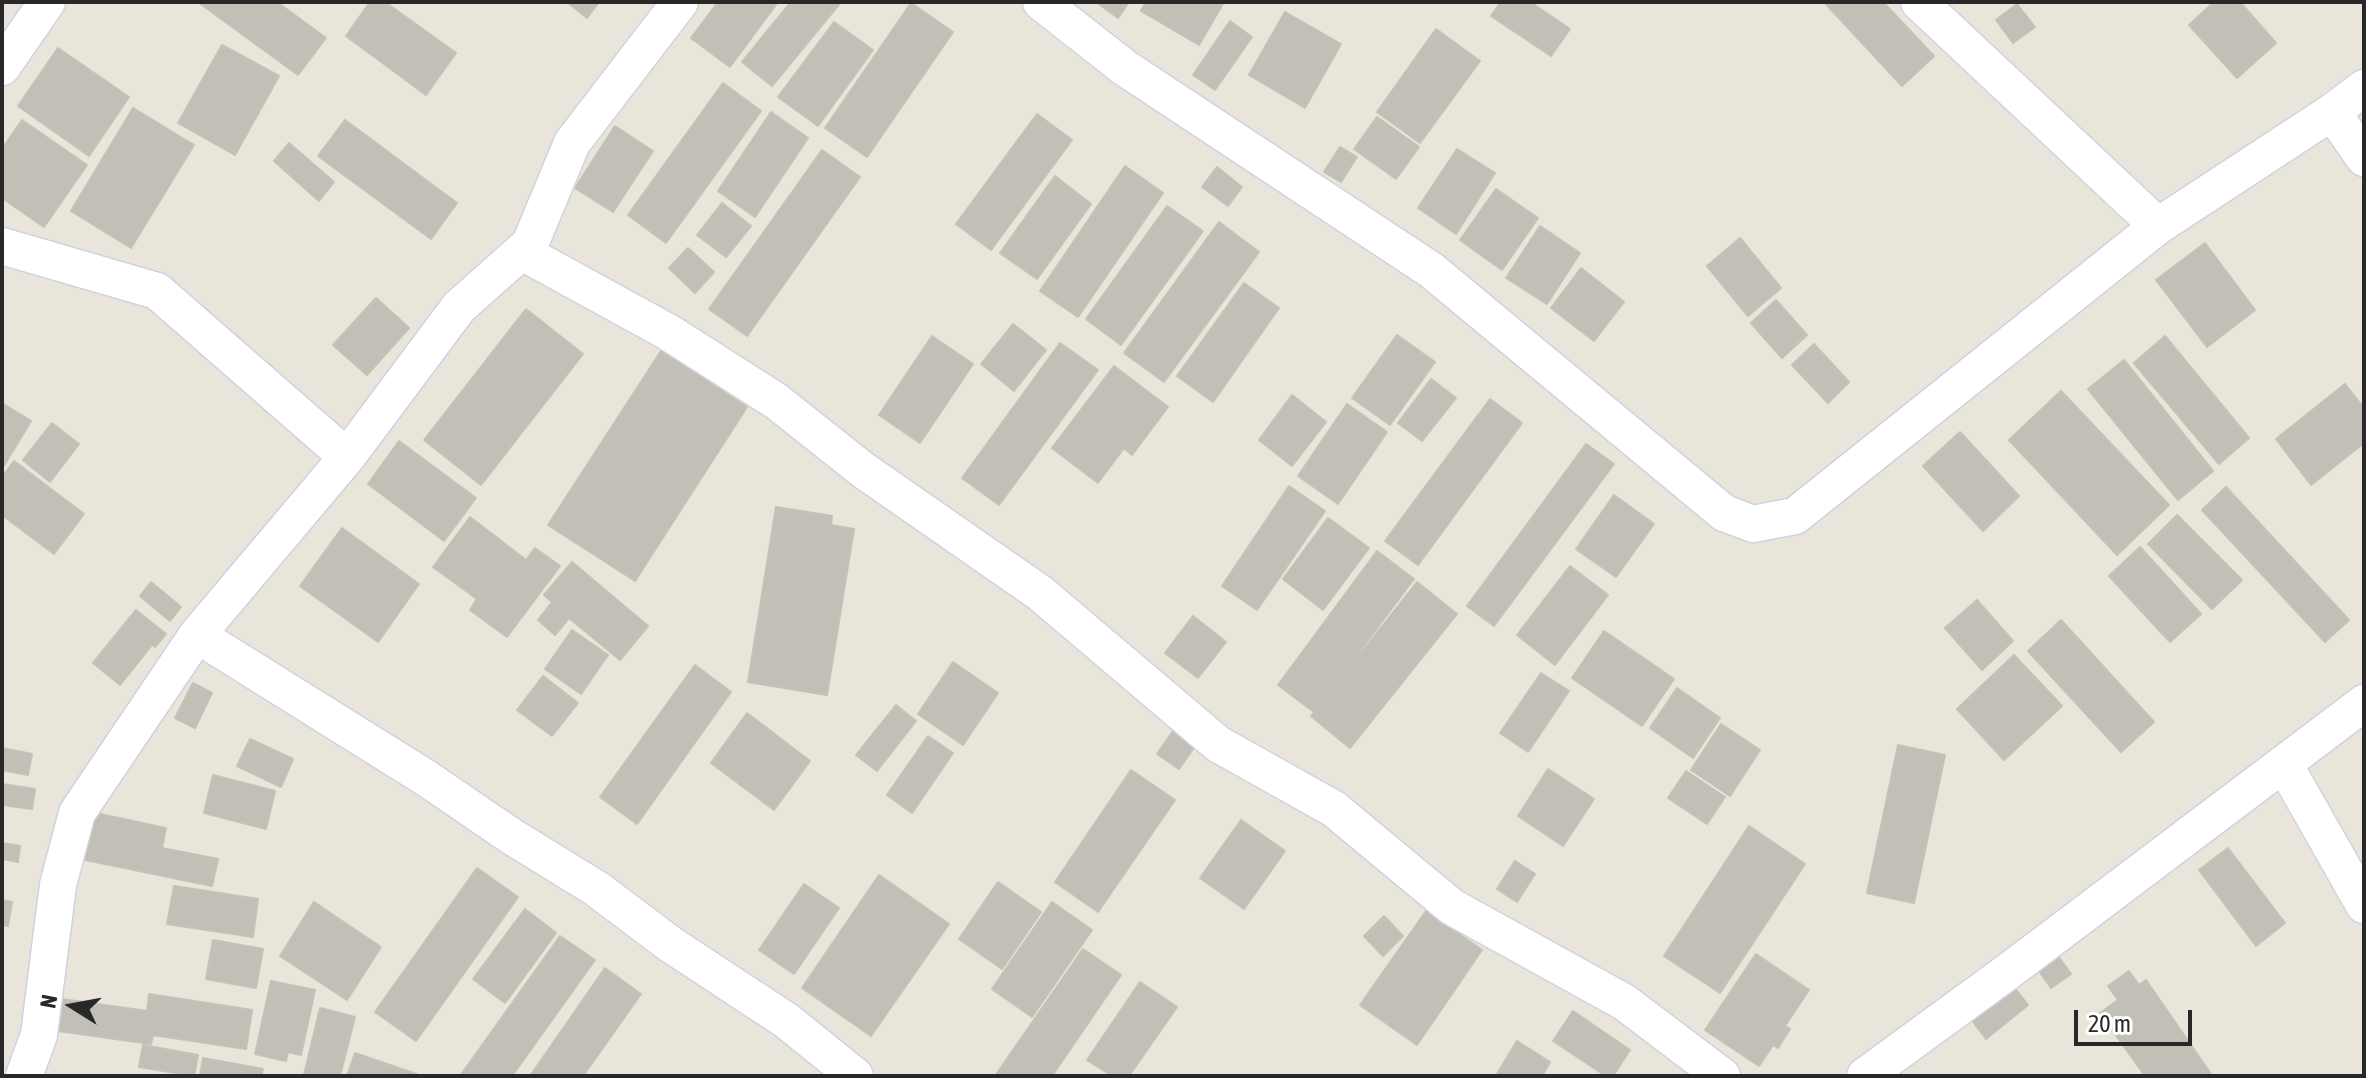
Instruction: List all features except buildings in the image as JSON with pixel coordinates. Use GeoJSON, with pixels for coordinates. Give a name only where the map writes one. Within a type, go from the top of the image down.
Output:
{"type":"FeatureCollection","features":[{"type":"Feature","properties":{"kind":"street"},"geometry":{"type":"LineString","coordinates":[[2,67],[47,2]]}},
{"type":"Feature","properties":{"kind":"street"},"geometry":{"type":"LineString","coordinates":[[24,1076],[39,1035],[58,885],[77,813],[197,635],[347,457],[459,307],[530,244],[572,143],[680,2]]}},
{"type":"Feature","properties":{"kind":"street"},"geometry":{"type":"LineString","coordinates":[[1041,2],[1125,68],[1431,270],[1724,513],[1753,524],[1795,516],[2158,226],[2364,88]]}},
{"type":"Feature","properties":{"kind":"street"},"geometry":{"type":"LineString","coordinates":[[1919,2],[2158,226]]}},
{"type":"Feature","properties":{"kind":"street"},"geometry":{"type":"LineString","coordinates":[[2332,112],[2364,158]]}},
{"type":"Feature","properties":{"kind":"street"},"geometry":{"type":"LineString","coordinates":[[2,246],[157,291],[347,457]]}},
{"type":"Feature","properties":{"kind":"street"},"geometry":{"type":"LineString","coordinates":[[522,252],[668,332],[776,401],[863,470],[1040,593],[1218,744],[1334,809],[1452,907],[1624,1002],[1722,1076]]}},
{"type":"Feature","properties":{"kind":"street"},"geometry":{"type":"LineString","coordinates":[[197,635],[597,889],[670,944],[787,1021],[855,1076]]}},
{"type":"Feature","properties":{"kind":"street"},"geometry":{"type":"LineString","coordinates":[[1865,1076],[2364,703]]}},
{"type":"Feature","properties":{"kind":"street"},"geometry":{"type":"LineString","coordinates":[[2284,764],[2364,905]]}}]}
